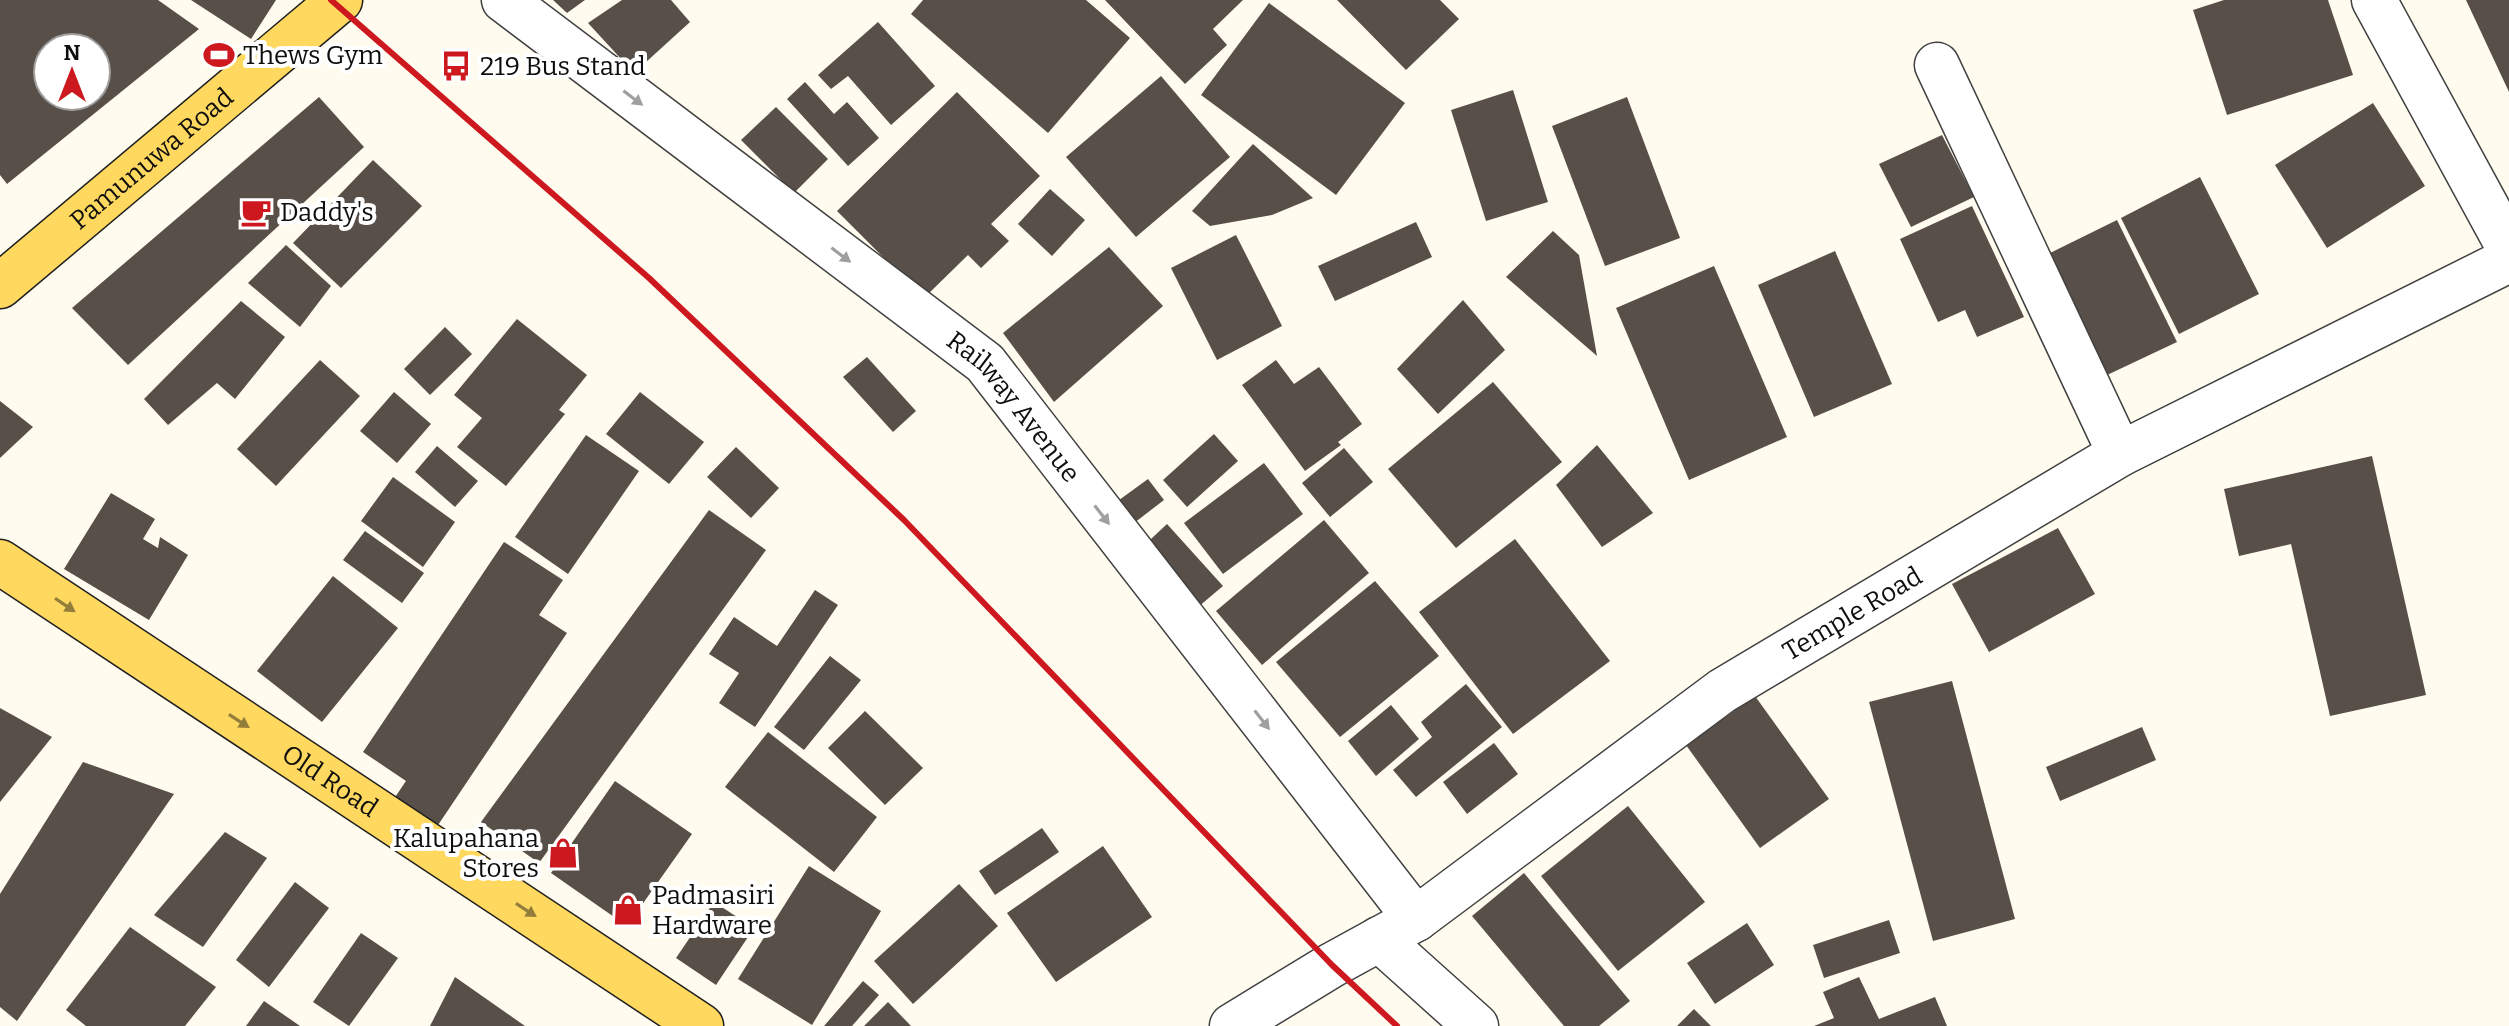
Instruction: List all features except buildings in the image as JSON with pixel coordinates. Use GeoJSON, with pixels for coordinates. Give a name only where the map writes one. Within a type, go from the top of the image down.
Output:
{"type":"FeatureCollection","features":[{"type":"Feature","properties":{"kind":"main road","name":"Pamunuwa Road"},"geometry":{"type":"LineString","coordinates":[[0,286],[340,0]]}},
{"type":"Feature","properties":{"kind":"main road","name":"Old Road"},"geometry":{"type":"LineString","coordinates":[[0,562],[701,1026]]}},
{"type":"Feature","properties":{"kind":"street","name":"Railway Avenue"},"geometry":{"type":"LineString","coordinates":[[504,0],[985,363],[1398,929],[1476,1026]]}},
{"type":"Feature","properties":{"kind":"street"},"geometry":{"type":"LineString","coordinates":[[2374,0],[2509,248]]}},
{"type":"Feature","properties":{"kind":"street"},"geometry":{"type":"LineString","coordinates":[[1937,65],[2120,454]]}},
{"type":"Feature","properties":{"kind":"street","name":"Temple Road"},"geometry":{"type":"LineString","coordinates":[[1232,1026],[1398,929],[1722,691],[2120,454],[2509,260]]}},
{"type":"Feature","properties":{"kind":"railway"},"geometry":{"type":"LineString","coordinates":[[331,0],[649,278],[904,520],[1332,965],[1397,1026]]}},
{"type":"Feature","properties":{"kind":"place","name":"Thews Gym"},"geometry":{"type":"Point","coordinates":[219,55]}},
{"type":"Feature","properties":{"kind":"place","name":"219 Bus Stand"},"geometry":{"type":"Point","coordinates":[456,66]}},
{"type":"Feature","properties":{"kind":"place","name":"Daddy's"},"geometry":{"type":"Point","coordinates":[256,212]}},
{"type":"Feature","properties":{"kind":"place","name":"Kalupahana Stores"},"geometry":{"type":"Point","coordinates":[563,853]}},
{"type":"Feature","properties":{"kind":"place","name":"Padmasiri Hardware"},"geometry":{"type":"Point","coordinates":[628,910]}}]}
